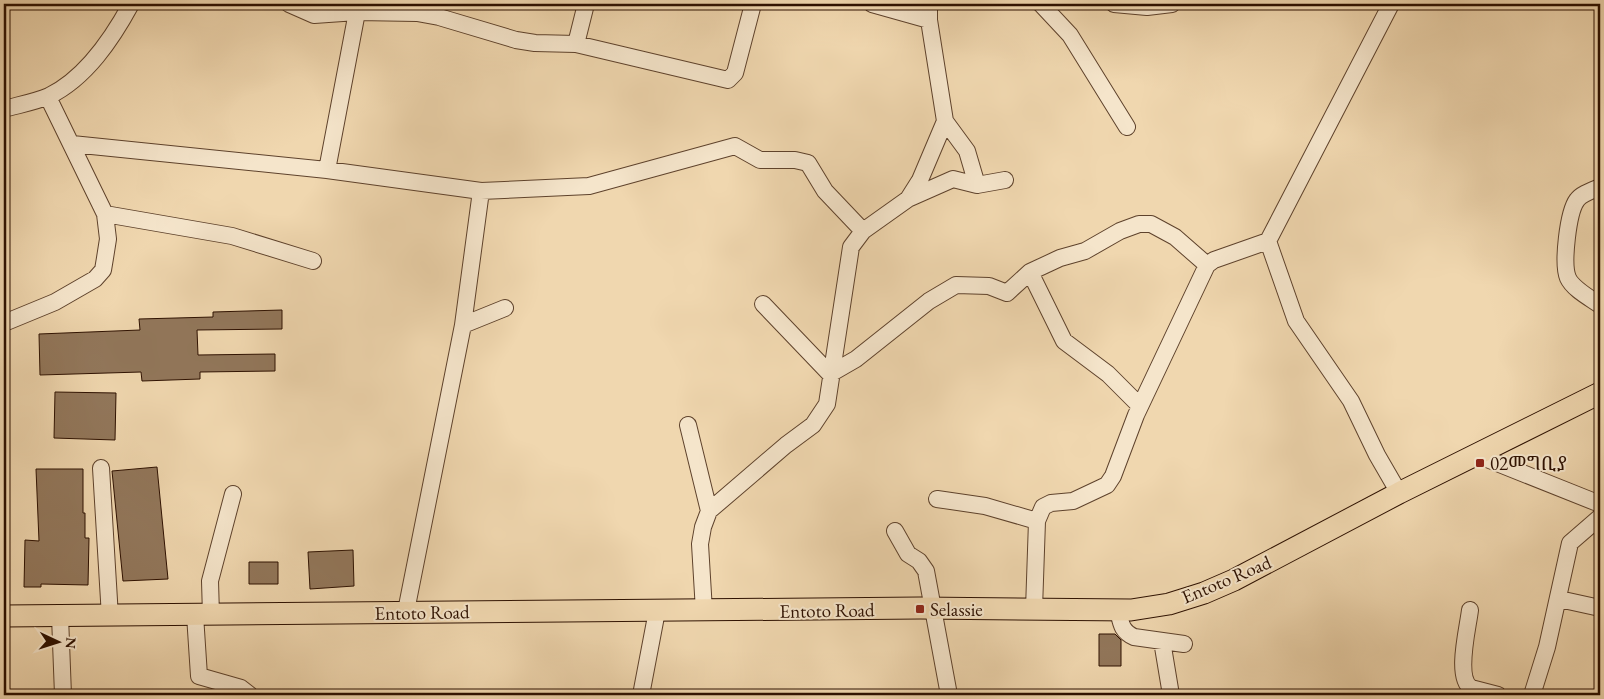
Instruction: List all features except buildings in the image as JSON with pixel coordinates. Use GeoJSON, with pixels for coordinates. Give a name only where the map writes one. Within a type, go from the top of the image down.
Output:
{"type":"FeatureCollection","features":[{"type":"Feature","properties":{"kind":"main road","name":"Entoto Road"},"geometry":{"type":"LineString","coordinates":[[4,616],[110,617],[406,611],[704,611],[934,608],[1118,610],[1169,604],[1204,593],[1234,580],[1399,493],[1600,393]]}},
{"type":"Feature","properties":{"kind":"street"},"geometry":{"type":"LineString","coordinates":[[4,108],[48,97],[84,71],[120,23],[130,4]]}},
{"type":"Feature","properties":{"kind":"street"},"geometry":{"type":"LineString","coordinates":[[289,4],[314,15],[418,8],[516,40],[535,43],[576,44],[728,80],[735,74],[753,4]]}},
{"type":"Feature","properties":{"kind":"street"},"geometry":{"type":"LineString","coordinates":[[576,44],[586,4]]}},
{"type":"Feature","properties":{"kind":"street"},"geometry":{"type":"LineString","coordinates":[[872,4],[929,12],[945,120],[967,150],[977,185]]}},
{"type":"Feature","properties":{"kind":"street"},"geometry":{"type":"LineString","coordinates":[[1041,4],[1070,35],[1127,127]]}},
{"type":"Feature","properties":{"kind":"street"},"geometry":{"type":"LineString","coordinates":[[1114,4],[1147,7],[1172,4]]}},
{"type":"Feature","properties":{"kind":"street"},"geometry":{"type":"LineString","coordinates":[[1034,608],[1038,521],[1043,508],[1051,503],[1073,501],[1107,485],[1119,464],[1140,406],[1207,265],[1214,260],[1268,241],[1391,4]]}},
{"type":"Feature","properties":{"kind":"street"},"geometry":{"type":"LineString","coordinates":[[327,170],[357,12]]}},
{"type":"Feature","properties":{"kind":"street"},"geometry":{"type":"LineString","coordinates":[[4,323],[56,302],[95,279],[103,270],[108,239],[106,214],[48,97]]}},
{"type":"Feature","properties":{"kind":"street"},"geometry":{"type":"LineString","coordinates":[[908,199],[920,180],[945,120]]}},
{"type":"Feature","properties":{"kind":"street"},"geometry":{"type":"LineString","coordinates":[[72,144],[327,170],[481,191],[588,186],[734,146],[760,160],[795,160],[808,163],[824,191],[863,231]]}},
{"type":"Feature","properties":{"kind":"street"},"geometry":{"type":"LineString","coordinates":[[704,611],[700,544],[709,510],[786,445],[813,425],[827,404],[830,374],[851,247],[863,231],[908,199],[953,179],[977,185],[1005,180]]}},
{"type":"Feature","properties":{"kind":"street"},"geometry":{"type":"LineString","coordinates":[[1600,187],[1578,198],[1574,205],[1569,222],[1566,270],[1568,279],[1600,305]]}},
{"type":"Feature","properties":{"kind":"street"},"geometry":{"type":"LineString","coordinates":[[406,611],[464,326],[481,191]]}},
{"type":"Feature","properties":{"kind":"street"},"geometry":{"type":"LineString","coordinates":[[106,214],[232,236],[313,261]]}},
{"type":"Feature","properties":{"kind":"street"},"geometry":{"type":"LineString","coordinates":[[830,374],[856,359],[930,300],[956,285],[989,286],[1007,293],[1030,272],[1060,258],[1085,251],[1120,231],[1139,224],[1151,224],[1175,237],[1207,265]]}},
{"type":"Feature","properties":{"kind":"street"},"geometry":{"type":"LineString","coordinates":[[1268,241],[1296,321],[1352,401],[1377,456],[1399,493]]}},
{"type":"Feature","properties":{"kind":"street"},"geometry":{"type":"LineString","coordinates":[[1030,272],[1064,341],[1108,374],[1140,406]]}},
{"type":"Feature","properties":{"kind":"street"},"geometry":{"type":"LineString","coordinates":[[763,304],[830,374]]}},
{"type":"Feature","properties":{"kind":"street"},"geometry":{"type":"LineString","coordinates":[[464,326],[505,308]]}},
{"type":"Feature","properties":{"kind":"street"},"geometry":{"type":"LineString","coordinates":[[688,425],[709,510]]}},
{"type":"Feature","properties":{"kind":"street"},"geometry":{"type":"LineString","coordinates":[[1477,455],[1600,504]]}},
{"type":"Feature","properties":{"kind":"street"},"geometry":{"type":"LineString","coordinates":[[101,468],[110,617]]}},
{"type":"Feature","properties":{"kind":"street"},"geometry":{"type":"LineString","coordinates":[[233,494],[203,615],[199,676],[241,688],[250,695]]}},
{"type":"Feature","properties":{"kind":"street"},"geometry":{"type":"LineString","coordinates":[[937,499],[985,506],[1038,521]]}},
{"type":"Feature","properties":{"kind":"street"},"geometry":{"type":"LineString","coordinates":[[1532,695],[1559,599],[1564,564],[1570,543],[1600,517]]}},
{"type":"Feature","properties":{"kind":"street"},"geometry":{"type":"LineString","coordinates":[[895,531],[908,554],[923,565],[934,608],[949,695]]}},
{"type":"Feature","properties":{"kind":"street"},"geometry":{"type":"LineString","coordinates":[[1559,599],[1600,608]]}},
{"type":"Feature","properties":{"kind":"street"},"geometry":{"type":"LineString","coordinates":[[1118,610],[1122,629],[1127,634],[1184,644]]}},
{"type":"Feature","properties":{"kind":"street"},"geometry":{"type":"LineString","coordinates":[[1470,610],[1462,667],[1463,677],[1471,688],[1498,695]]}},
{"type":"Feature","properties":{"kind":"street"},"geometry":{"type":"LineString","coordinates":[[641,695],[657,611]]}},
{"type":"Feature","properties":{"kind":"street"},"geometry":{"type":"LineString","coordinates":[[60,616],[63,695]]}},
{"type":"Feature","properties":{"kind":"street"},"geometry":{"type":"LineString","coordinates":[[1162,641],[1171,695]]}},
{"type":"Feature","properties":{"kind":"place","name":"02መግቢያ"},"geometry":{"type":"Point","coordinates":[1480,463]}},
{"type":"Feature","properties":{"kind":"place","name":"Selassie"},"geometry":{"type":"Point","coordinates":[920,609]}}]}
